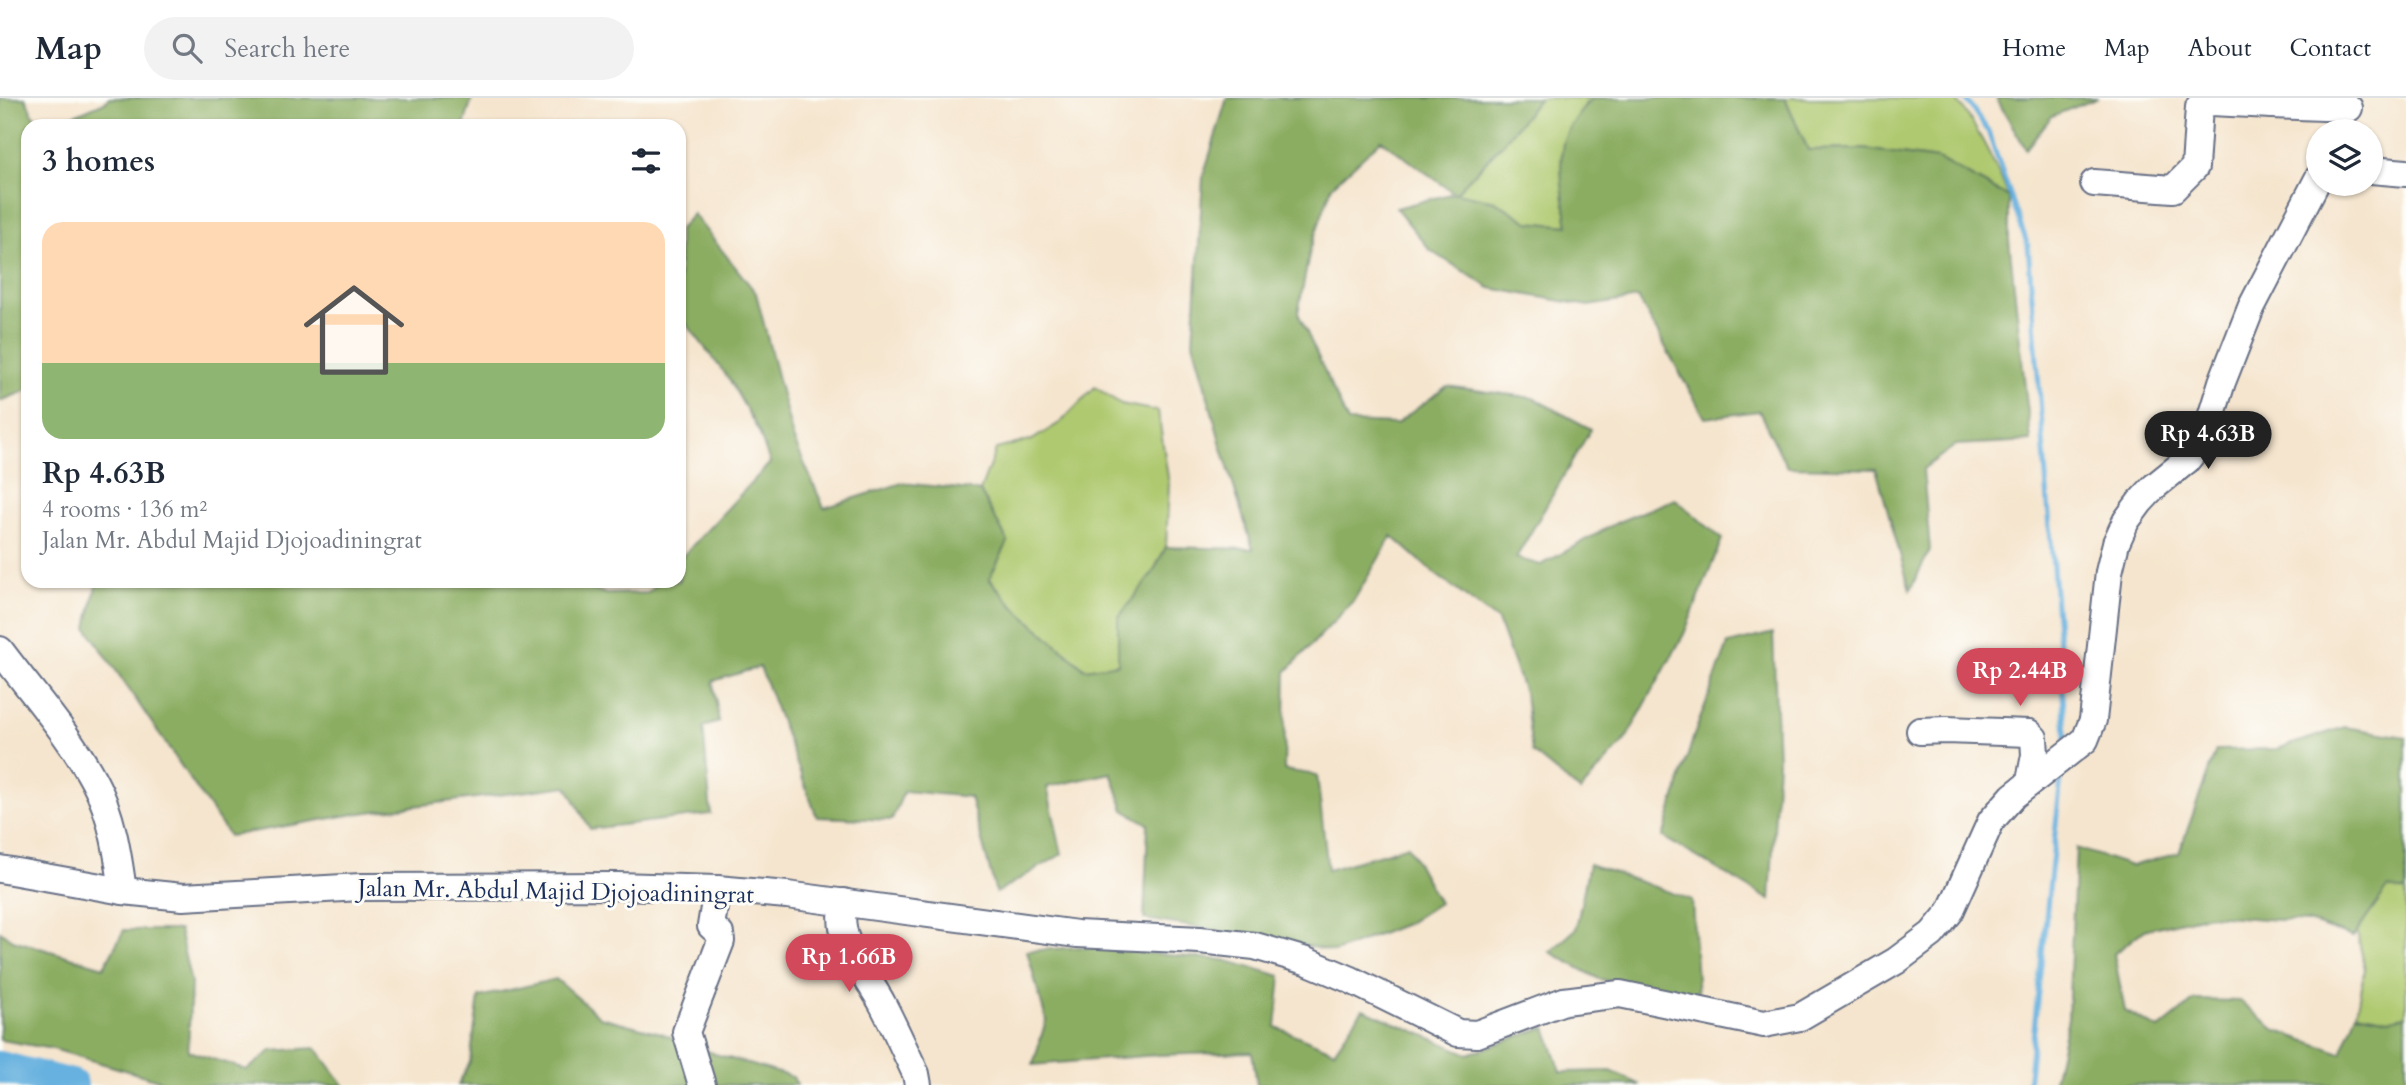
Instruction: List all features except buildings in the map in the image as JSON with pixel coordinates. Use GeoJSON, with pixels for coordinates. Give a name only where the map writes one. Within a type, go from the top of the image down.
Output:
{"type":"FeatureCollection","features":[{"type":"Feature","properties":{"kind":"street"},"geometry":{"type":"LineString","coordinates":[[2094,183],[2173,189],[2195,167],[2197,112],[2203,104],[2268,102],[2348,112]]}},
{"type":"Feature","properties":{"kind":"street"},"geometry":{"type":"LineString","coordinates":[[2383,171],[2406,173]]}},
{"type":"Feature","properties":{"kind":"street","name":"Jalan Mr. Abdul Majid Djojoadiningrat"},"geometry":{"type":"LineString","coordinates":[[0,869],[123,891],[183,897],[360,887],[617,886],[717,889],[844,902],[1077,934],[1200,940],[1255,946],[1306,961],[1468,1035],[1564,1001],[1620,994],[1764,1024],[1800,1017],[1896,961],[1932,934],[1950,912],[1991,821],[2013,796],[2085,740],[2093,720],[2109,572],[2116,543],[2126,521],[2140,502],[2186,461],[2199,445],[2251,307],[2309,196]]}},
{"type":"Feature","properties":{"kind":"street"},"geometry":{"type":"LineString","coordinates":[[0,650],[56,722],[96,783],[117,849],[123,891]]}},
{"type":"Feature","properties":{"kind":"street"},"geometry":{"type":"LineString","coordinates":[[1920,731],[2029,733],[2034,738],[2036,777]]}},
{"type":"Feature","properties":{"kind":"street"},"geometry":{"type":"LineString","coordinates":[[702,1085],[686,1032],[721,941],[720,934],[710,926],[717,889]]}},
{"type":"Feature","properties":{"kind":"street"},"geometry":{"type":"LineString","coordinates":[[844,902],[840,916],[848,947],[882,1003],[916,1074],[918,1085]]}},
{"type":"Feature","properties":{"kind":"green space"},"geometry":{"type":"Polygon","coordinates":[[[0,98],[25,98],[36,119],[21,119],[21,393],[0,401],[0,98]]]}},
{"type":"Feature","properties":{"kind":"green space"},"geometry":{"type":"Polygon","coordinates":[[[108,98],[472,98],[466,119],[65,119],[107,101],[108,98]]]}},
{"type":"Feature","properties":{"kind":"green space"},"geometry":{"type":"Polygon","coordinates":[[[1227,98],[1540,98],[1456,193],[1495,201],[1528,222],[1568,226],[1561,174],[1563,143],[1575,119],[1593,98],[1785,98],[1808,150],[1864,149],[1938,159],[2009,197],[2009,240],[2031,441],[1956,445],[1923,469],[1930,550],[1910,590],[1876,469],[1787,467],[1759,411],[1705,418],[1638,298],[1589,306],[1490,288],[1430,250],[1396,208],[1454,193],[1381,140],[1332,186],[1310,250],[1298,313],[1348,422],[1396,424],[1447,386],[1533,398],[1591,429],[1516,558],[1541,565],[1618,522],[1675,499],[1722,539],[1684,634],[1626,739],[1580,791],[1532,752],[1525,695],[1498,621],[1434,573],[1392,536],[1354,600],[1286,672],[1284,770],[1317,775],[1328,870],[1408,846],[1439,903],[1408,923],[1335,952],[1284,941],[1144,919],[1148,824],[1124,810],[1111,773],[1047,787],[1062,854],[996,893],[970,797],[904,791],[892,820],[817,817],[760,667],[713,681],[719,722],[703,727],[711,814],[590,829],[567,786],[361,813],[229,836],[87,628],[96,588],[589,588],[607,594],[648,593],[653,588],[686,588],[686,553],[770,463],[759,432],[729,379],[686,323],[686,222],[693,214],[756,293],[793,438],[824,508],[902,483],[980,491],[1008,542],[989,579],[1017,610],[1085,669],[1118,664],[1118,618],[1152,574],[1166,547],[1253,549],[1193,342],[1203,177],[1227,98]]]}},
{"type":"Feature","properties":{"kind":"green space"},"geometry":{"type":"Polygon","coordinates":[[[1540,98],[1593,98],[1585,104],[1563,193],[1568,226],[1528,222],[1495,201],[1455,194],[1503,143],[1540,98]]]}},
{"type":"Feature","properties":{"kind":"green space"},"geometry":{"type":"Polygon","coordinates":[[[1785,98],[1955,98],[1985,146],[2009,197],[1938,159],[1864,149],[1808,150],[1785,98]]]}},
{"type":"Feature","properties":{"kind":"green space"},"geometry":{"type":"Polygon","coordinates":[[[1996,98],[2098,98],[2052,116],[2026,149],[1996,98]]]}},
{"type":"Feature","properties":{"kind":"green space"},"geometry":{"type":"Polygon","coordinates":[[[1095,387],[1121,404],[1158,411],[1169,484],[1166,547],[1152,574],[1118,618],[1118,664],[1085,669],[1017,610],[989,578],[1008,542],[980,491],[996,449],[1032,440],[1061,422],[1095,387]]]}},
{"type":"Feature","properties":{"kind":"green space"},"geometry":{"type":"Polygon","coordinates":[[[1773,633],[1778,762],[1770,900],[1663,837],[1694,735],[1728,644],[1773,633]]]}},
{"type":"Feature","properties":{"kind":"green space"},"geometry":{"type":"Polygon","coordinates":[[[2345,727],[2406,737],[2406,891],[2388,888],[2353,937],[2308,922],[2209,915],[2144,930],[2114,954],[2125,1011],[2159,1029],[2195,1000],[2240,1001],[2275,1030],[2341,1053],[2357,1013],[2389,1019],[2406,1016],[2406,1085],[2053,1085],[2068,1018],[2076,848],[2131,866],[2179,853],[2216,750],[2277,749],[2345,727]]]}},
{"type":"Feature","properties":{"kind":"green space"},"geometry":{"type":"Polygon","coordinates":[[[1589,864],[1692,900],[1698,998],[1599,979],[1550,952],[1576,929],[1589,864]]]}},
{"type":"Feature","properties":{"kind":"green space"},"geometry":{"type":"Polygon","coordinates":[[[2388,887],[2406,891],[2406,1016],[2389,1019],[2357,1013],[2365,969],[2357,932],[2388,887]]]}},
{"type":"Feature","properties":{"kind":"green space"},"geometry":{"type":"Polygon","coordinates":[[[124,930],[179,930],[191,983],[188,1051],[247,1070],[271,1051],[316,1048],[344,1085],[175,1085],[53,1049],[0,1040],[0,931],[13,940],[104,967],[124,930]]]}},
{"type":"Feature","properties":{"kind":"green space"},"geometry":{"type":"Polygon","coordinates":[[[1079,947],[1224,960],[1281,976],[1276,1027],[1334,1051],[1363,1009],[1468,1054],[1546,1027],[1561,1072],[1611,1071],[1641,1085],[1257,1085],[1252,1052],[1157,1055],[1033,1065],[1046,1020],[1027,951],[1079,947]]]}},
{"type":"Feature","properties":{"kind":"green space"},"geometry":{"type":"Polygon","coordinates":[[[556,979],[600,1017],[661,1033],[715,1054],[793,1077],[797,1085],[458,1085],[470,1062],[479,997],[556,979]]]}},
{"type":"Feature","properties":{"kind":"waterway"},"geometry":{"type":"LineString","coordinates":[[1965,98],[1988,131],[2028,246],[2065,744]]}},
{"type":"Feature","properties":{"kind":"waterway"},"geometry":{"type":"LineString","coordinates":[[2028,1085],[2062,768]]}},
{"type":"Feature","properties":{"kind":"waterway"},"geometry":{"type":"LineString","coordinates":[[0,1067],[72,1085]]}}]}
